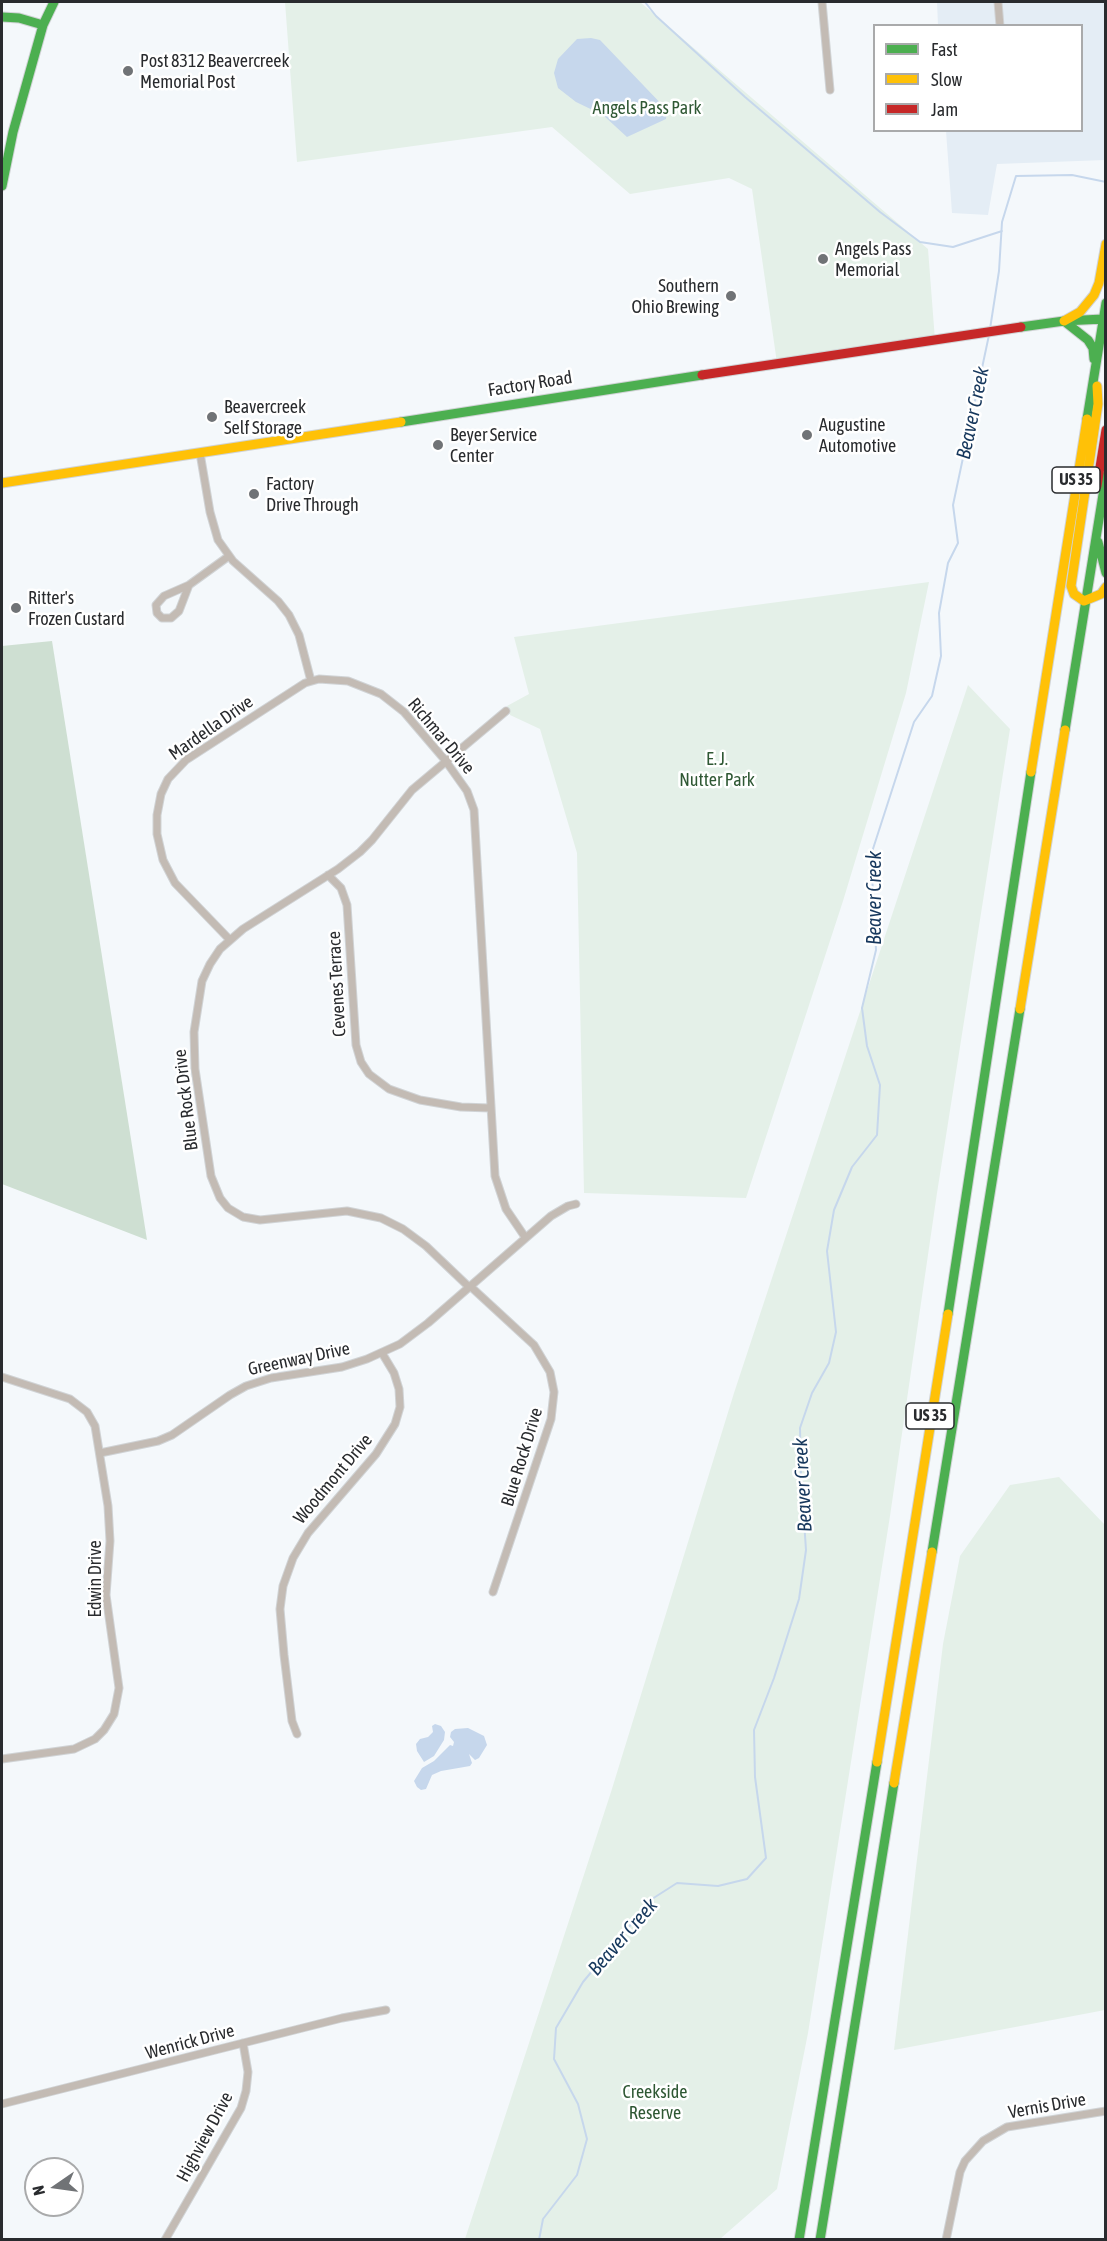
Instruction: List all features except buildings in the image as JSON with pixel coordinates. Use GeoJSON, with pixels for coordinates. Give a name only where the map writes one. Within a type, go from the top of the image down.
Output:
{"type":"FeatureCollection","features":[{"type":"Feature","properties":{"kind":"main road"},"geometry":{"type":"LineString","coordinates":[[2,186],[13,132],[43,25],[54,2]]}},
{"type":"Feature","properties":{"kind":"main road"},"geometry":{"type":"LineString","coordinates":[[2,17],[19,18],[43,25]]}},
{"type":"Feature","properties":{"kind":"main road"},"geometry":{"type":"LineString","coordinates":[[1106,244],[1099,283],[1094,295],[1080,312],[1064,321],[1088,340],[1093,348],[1098,404],[1071,586],[1074,594],[1084,601],[1101,594],[1106,587]]}},
{"type":"Feature","properties":{"kind":"main road","name":"US 35"},"geometry":{"type":"LineString","coordinates":[[799,2240],[981,1105],[1058,592],[1106,303]]}},
{"type":"Feature","properties":{"kind":"main road","name":"Factory Road"},"geometry":{"type":"LineString","coordinates":[[2,483],[1021,327],[1064,321],[1104,320]]}},
{"type":"Feature","properties":{"kind":"main road"},"geometry":{"type":"LineString","coordinates":[[1088,582],[1086,554],[1106,430]]}},
{"type":"Feature","properties":{"kind":"main road","name":"US 35"},"geometry":{"type":"LineString","coordinates":[[820,2240],[1106,476]]}},
{"type":"Feature","properties":{"kind":"main road"},"geometry":{"type":"LineString","coordinates":[[1097,525],[1098,546],[1106,573]]}},
{"type":"Feature","properties":{"kind":"street"},"geometry":{"type":"LineString","coordinates":[[822,2],[830,90]]}},
{"type":"Feature","properties":{"kind":"street"},"geometry":{"type":"LineString","coordinates":[[998,2],[1000,24]]}},
{"type":"Feature","properties":{"kind":"street"},"geometry":{"type":"LineString","coordinates":[[200,453],[218,540],[247,575],[278,601],[290,615],[299,635],[311,681]]}},
{"type":"Feature","properties":{"kind":"street"},"geometry":{"type":"LineString","coordinates":[[189,585],[179,611],[171,618],[162,618],[157,613],[156,605],[164,596],[189,585],[229,556]]}},
{"type":"Feature","properties":{"kind":"street","name":"Richmar Drive"},"geometry":{"type":"LineString","coordinates":[[311,681],[319,679],[348,681],[381,694],[404,712],[445,760],[467,791],[475,816],[490,1108],[498,1188],[506,1209],[525,1238]]}},
{"type":"Feature","properties":{"kind":"street","name":"Mardella Drive"},"geometry":{"type":"LineString","coordinates":[[230,939],[175,883],[166,868],[157,834],[161,794],[168,779],[186,760],[298,687],[311,681]]}},
{"type":"Feature","properties":{"kind":"street","name":"Blue Rock Drive"},"geometry":{"type":"LineString","coordinates":[[493,1592],[551,1419],[554,1392],[550,1372],[534,1345],[426,1246],[403,1229],[381,1218],[347,1211],[269,1220],[249,1219],[235,1213],[219,1198],[211,1176],[195,1069],[194,1032],[202,981],[216,954],[230,939],[328,875],[367,846],[412,790],[506,711]]}},
{"type":"Feature","properties":{"kind":"street","name":"Cevenes Terrace"},"geometry":{"type":"LineString","coordinates":[[328,875],[341,888],[347,904],[356,1045],[361,1062],[369,1074],[389,1089],[420,1100],[460,1107],[490,1108]]}},
{"type":"Feature","properties":{"kind":"street","name":"Greenway Drive"},"geometry":{"type":"LineString","coordinates":[[100,1453],[158,1441],[172,1435],[246,1386],[271,1378],[342,1367],[400,1344],[421,1329],[559,1210],[576,1204]]}},
{"type":"Feature","properties":{"kind":"street","name":"Woodmont Drive"},"geometry":{"type":"LineString","coordinates":[[297,1734],[292,1721],[284,1655],[280,1609],[283,1586],[293,1558],[308,1531],[376,1454],[395,1424],[400,1407],[399,1389],[394,1373],[382,1353]]}},
{"type":"Feature","properties":{"kind":"street","name":"Edwin Drive"},"geometry":{"type":"LineString","coordinates":[[2,1377],[77,1403],[87,1412],[95,1426],[110,1524],[106,1594],[119,1688],[117,1707],[104,1730],[84,1745],[74,1749],[2,1759]]}},
{"type":"Feature","properties":{"kind":"street","name":"Wenrick Drive"},"geometry":{"type":"LineString","coordinates":[[2,2104],[342,2018],[386,2010]]}},
{"type":"Feature","properties":{"kind":"street","name":"Highview Drive"},"geometry":{"type":"LineString","coordinates":[[165,2240],[241,2108],[248,2072],[243,2043]]}},
{"type":"Feature","properties":{"kind":"street","name":"Vernis Drive"},"geometry":{"type":"LineString","coordinates":[[946,2240],[960,2172],[975,2150],[995,2133],[1027,2123],[1106,2111]]}},
{"type":"Feature","properties":{"kind":"shaded area"},"geometry":{"type":"Polygon","coordinates":[[[937,2],[1105,2],[1105,160],[997,164],[988,215],[952,213],[946,132],[1083,132],[1083,24],[938,24],[937,2]]]}},
{"type":"Feature","properties":{"kind":"green space","name":"Angels Pass Park"},"geometry":{"type":"Polygon","coordinates":[[[285,2],[640,2],[928,249],[935,340],[777,363],[752,189],[729,178],[630,194],[552,127],[297,162],[285,2]]]}},
{"type":"Feature","properties":{"kind":"green space","name":"E. J. Nutter Park"},"geometry":{"type":"Polygon","coordinates":[[[929,582],[906,693],[843,901],[746,1198],[584,1193],[577,853],[540,729],[510,715],[507,706],[529,694],[514,637],[929,582]]]}},
{"type":"Feature","properties":{"kind":"green space"},"geometry":{"type":"Polygon","coordinates":[[[52,641],[147,1240],[2,1184],[2,646],[52,641]]]}},
{"type":"Feature","properties":{"kind":"green space","name":"Creekside Reserve"},"geometry":{"type":"Polygon","coordinates":[[[968,685],[1010,729],[937,1193],[890,1516],[808,2033],[777,2189],[720,2239],[465,2239],[611,1792],[734,1393],[968,685]]]}},
{"type":"Feature","properties":{"kind":"green space"},"geometry":{"type":"Polygon","coordinates":[[[1059,1477],[1105,1525],[1105,2010],[894,2050],[943,1644],[960,1556],[1010,1485],[1059,1477]]]}},
{"type":"Feature","properties":{"kind":"water"},"geometry":{"type":"Polygon","coordinates":[[[577,39],[600,40],[667,110],[666,119],[627,137],[603,115],[576,102],[558,88],[554,73],[558,59],[577,39]]]}},
{"type":"Feature","properties":{"kind":"water"},"geometry":{"type":"Polygon","coordinates":[[[435,1724],[441,1726],[445,1732],[444,1740],[434,1756],[424,1762],[417,1751],[416,1744],[433,1732],[432,1726],[435,1724]]]}},
{"type":"Feature","properties":{"kind":"water"},"geometry":{"type":"Polygon","coordinates":[[[468,1728],[484,1736],[487,1745],[479,1758],[475,1760],[469,1754],[472,1763],[470,1766],[441,1771],[432,1775],[426,1789],[421,1790],[417,1787],[414,1781],[422,1768],[434,1761],[450,1745],[453,1746],[451,1732],[455,1729],[468,1728]]]}},
{"type":"Feature","properties":{"kind":"waterway","name":"Beaver Creek"},"geometry":{"type":"LineString","coordinates":[[645,2],[656,16],[745,97],[880,212],[920,242],[953,247],[1002,231]]}},
{"type":"Feature","properties":{"kind":"waterway","name":"Beaver Creek"},"geometry":{"type":"LineString","coordinates":[[990,329],[999,271],[1002,222],[1016,176],[1072,175],[1106,182]]}},
{"type":"Feature","properties":{"kind":"waterway","name":"Beaver Creek"},"geometry":{"type":"LineString","coordinates":[[539,2240],[543,2219],[577,2175],[587,2139],[578,2104],[554,2059],[556,2028],[583,1982],[652,1899],[677,1883],[718,1886],[747,1879],[766,1858],[755,1777],[754,1730],[774,1678],[799,1599],[806,1550],[800,1428],[812,1393],[829,1363],[836,1332],[827,1251],[834,1210],[852,1167],[877,1135],[880,1085],[867,1046],[862,1008],[876,950],[871,855],[914,722],[932,696],[941,656],[939,613],[948,563],[958,543],[953,505],[989,335]]}},
{"type":"Feature","properties":{"kind":"traffic: fast"},"geometry":{"type":"LineString","coordinates":[[2,186],[13,132],[43,25],[54,2]]}},
{"type":"Feature","properties":{"kind":"traffic: fast"},"geometry":{"type":"LineString","coordinates":[[2,17],[19,18],[43,25]]}},
{"type":"Feature","properties":{"kind":"traffic: fast"},"geometry":{"type":"LineString","coordinates":[[1087,419],[1106,303]]}},
{"type":"Feature","properties":{"kind":"traffic: fast"},"geometry":{"type":"LineString","coordinates":[[1021,327],[1103,319]]}},
{"type":"Feature","properties":{"kind":"traffic: fast"},"geometry":{"type":"LineString","coordinates":[[1064,321],[1088,340],[1093,348],[1094,359]]}},
{"type":"Feature","properties":{"kind":"traffic: fast"},"geometry":{"type":"LineString","coordinates":[[401,422],[702,375]]}},
{"type":"Feature","properties":{"kind":"traffic: fast"},"geometry":{"type":"LineString","coordinates":[[1065,730],[1106,476]]}},
{"type":"Feature","properties":{"kind":"traffic: fast"},"geometry":{"type":"LineString","coordinates":[[1098,542],[1106,573]]}},
{"type":"Feature","properties":{"kind":"traffic: fast"},"geometry":{"type":"LineString","coordinates":[[948,1314],[1031,772]]}},
{"type":"Feature","properties":{"kind":"traffic: fast"},"geometry":{"type":"LineString","coordinates":[[932,1552],[1020,1009]]}},
{"type":"Feature","properties":{"kind":"traffic: fast"},"geometry":{"type":"LineString","coordinates":[[799,2240],[877,1762]]}},
{"type":"Feature","properties":{"kind":"traffic: fast"},"geometry":{"type":"LineString","coordinates":[[820,2240],[894,1783]]}},
{"type":"Feature","properties":{"kind":"traffic: slow"},"geometry":{"type":"LineString","coordinates":[[1064,321],[1080,312],[1094,295],[1099,283],[1106,244]]}},
{"type":"Feature","properties":{"kind":"traffic: slow"},"geometry":{"type":"LineString","coordinates":[[1097,386],[1098,404],[1071,586],[1074,594],[1084,601],[1101,594],[1106,587]]}},
{"type":"Feature","properties":{"kind":"traffic: slow"},"geometry":{"type":"LineString","coordinates":[[1031,772],[1087,419]]}},
{"type":"Feature","properties":{"kind":"traffic: slow"},"geometry":{"type":"LineString","coordinates":[[2,483],[401,422]]}},
{"type":"Feature","properties":{"kind":"traffic: slow"},"geometry":{"type":"LineString","coordinates":[[1020,1009],[1065,730]]}},
{"type":"Feature","properties":{"kind":"traffic: slow"},"geometry":{"type":"LineString","coordinates":[[877,1762],[948,1314]]}},
{"type":"Feature","properties":{"kind":"traffic: slow"},"geometry":{"type":"LineString","coordinates":[[894,1783],[932,1552]]}},
{"type":"Feature","properties":{"kind":"traffic: jam"},"geometry":{"type":"LineString","coordinates":[[702,375],[1021,327]]}},
{"type":"Feature","properties":{"kind":"traffic: jam"},"geometry":{"type":"LineString","coordinates":[[1097,486],[1106,430]]}},
{"type":"Feature","properties":{"kind":"place","name":"Post 8312 Beavercreek Memorial Post"},"geometry":{"type":"Point","coordinates":[128,71]}},
{"type":"Feature","properties":{"kind":"place","name":"Angels Pass Memorial"},"geometry":{"type":"Point","coordinates":[823,259]}},
{"type":"Feature","properties":{"kind":"place","name":"Southern Ohio Brewing"},"geometry":{"type":"Point","coordinates":[731,296]}},
{"type":"Feature","properties":{"kind":"place","name":"Beavercreek Self Storage"},"geometry":{"type":"Point","coordinates":[212,417]}},
{"type":"Feature","properties":{"kind":"place","name":"Augustine Automotive"},"geometry":{"type":"Point","coordinates":[807,435]}},
{"type":"Feature","properties":{"kind":"place","name":"Beyer Service Center"},"geometry":{"type":"Point","coordinates":[438,445]}},
{"type":"Feature","properties":{"kind":"place","name":"Factory Drive Through"},"geometry":{"type":"Point","coordinates":[254,494]}},
{"type":"Feature","properties":{"kind":"place","name":"Ritter's Frozen Custard"},"geometry":{"type":"Point","coordinates":[16,608]}}]}
